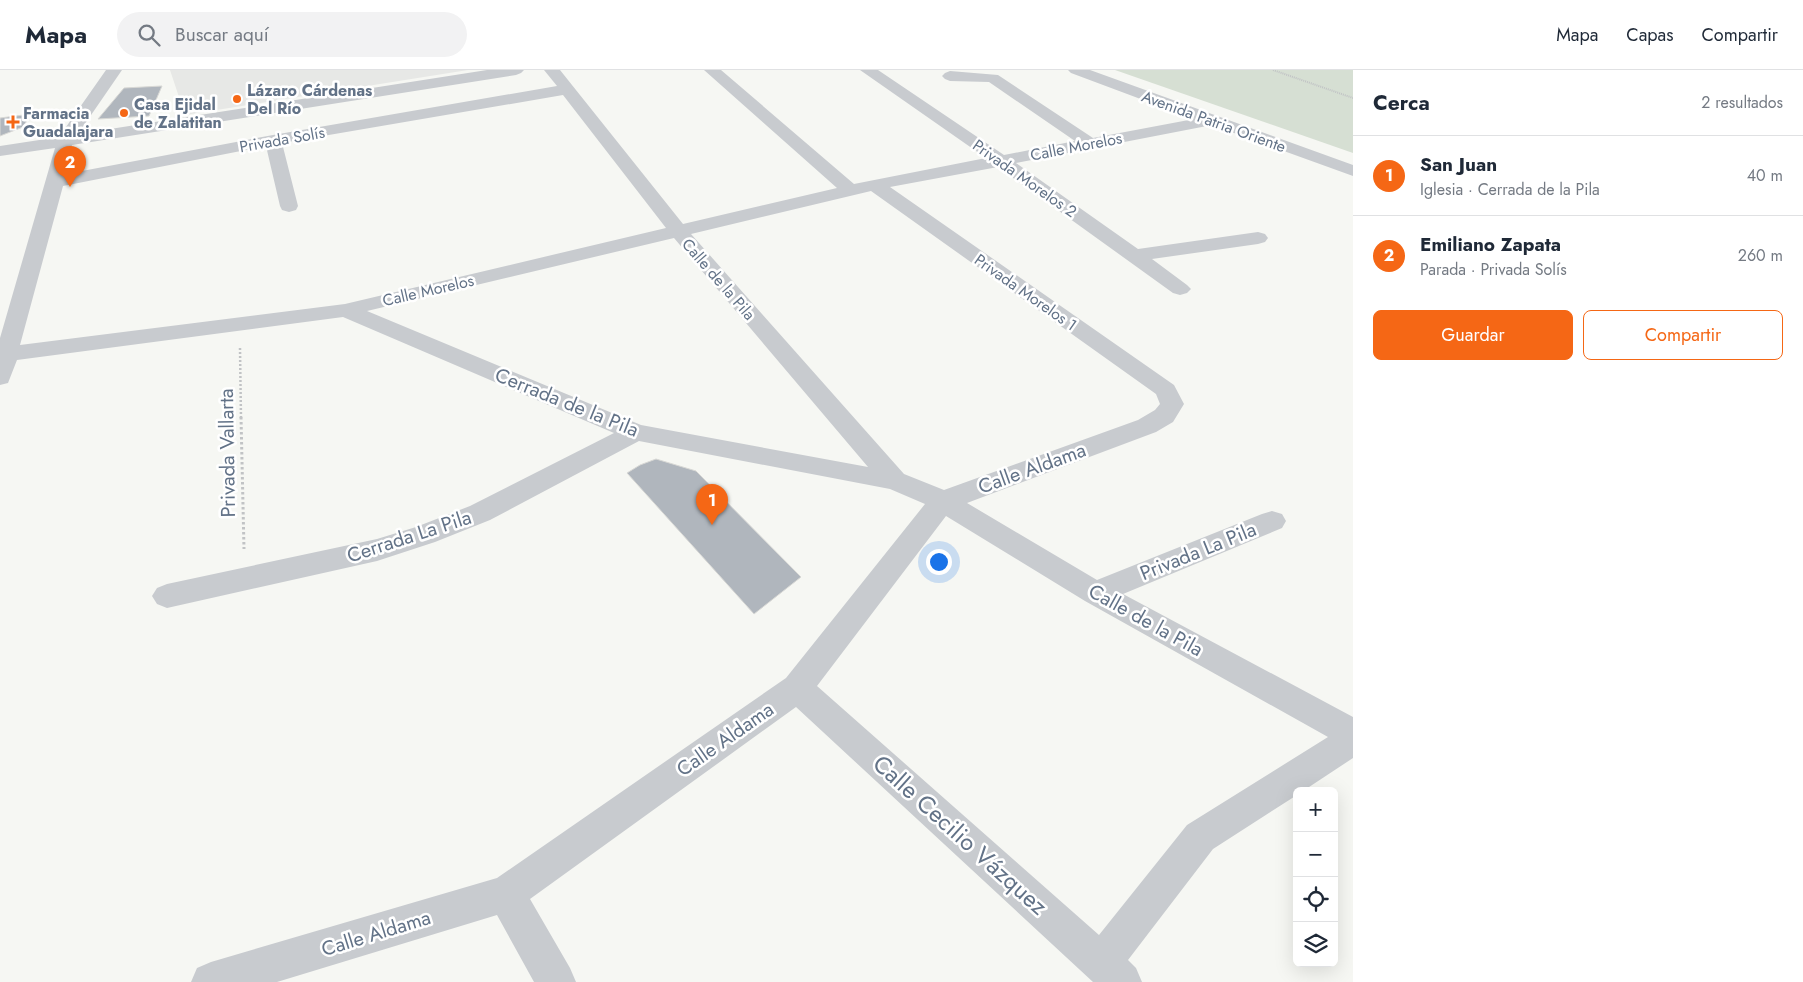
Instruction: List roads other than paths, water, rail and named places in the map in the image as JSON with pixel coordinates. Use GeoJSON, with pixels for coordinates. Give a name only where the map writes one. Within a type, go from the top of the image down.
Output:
{"type":"FeatureCollection","features":[{"type":"Feature","properties":{"kind":"street"},"geometry":{"type":"LineString","coordinates":[[0,378],[3,355],[55,182],[65,140],[114,70]]}},
{"type":"Feature","properties":{"kind":"street"},"geometry":{"type":"LineString","coordinates":[[0,151],[516,70]]}},
{"type":"Feature","properties":{"kind":"street","name":"Calle de la Pila"},"geometry":{"type":"LineString","coordinates":[[552,70],[678,231],[895,481]]}},
{"type":"Feature","properties":{"kind":"street"},"geometry":{"type":"LineString","coordinates":[[712,70],[850,190]]}},
{"type":"Feature","properties":{"kind":"street","name":"Privada Morelos 2"},"geometry":{"type":"LineString","coordinates":[[868,70],[1000,160],[1180,289]]}},
{"type":"Feature","properties":{"kind":"street","name":"Avenida Patria Oriente"},"geometry":{"type":"LineString","coordinates":[[1076,70],[1353,171]]}},
{"type":"Feature","properties":{"kind":"street"},"geometry":{"type":"LineString","coordinates":[[950,76],[993,78],[1089,143]]}},
{"type":"Feature","properties":{"kind":"street","name":"Privada Solís"},"geometry":{"type":"LineString","coordinates":[[55,182],[273,140],[568,90]]}},
{"type":"Feature","properties":{"kind":"street","name":"Calle Morelos"},"geometry":{"type":"LineString","coordinates":[[3,355],[345,310],[850,190],[1213,120]]}},
{"type":"Feature","properties":{"kind":"street"},"geometry":{"type":"LineString","coordinates":[[273,140],[289,206]]}},
{"type":"Feature","properties":{"kind":"street","name":"Privada Morelos 1"},"geometry":{"type":"LineString","coordinates":[[874,185],[1166,390],[1172,404]]}},
{"type":"Feature","properties":{"kind":"street"},"geometry":{"type":"LineString","coordinates":[[1133,256],[1258,238]]}},
{"type":"Feature","properties":{"kind":"street","name":"Cerrada de la Pila"},"geometry":{"type":"LineString","coordinates":[[345,310],[636,432],[895,481],[943,501]]}},
{"type":"Feature","properties":{"kind":"street","name":"Calle Aldama"},"geometry":{"type":"LineString","coordinates":[[211,982],[506,894],[797,688],[943,501],[1147,426],[1164,416],[1172,404]]}},
{"type":"Feature","properties":{"kind":"street","name":"Cerrada La Pila"},"geometry":{"type":"LineString","coordinates":[[167,596],[377,550],[425,535],[480,513],[636,432]]}},
{"type":"Feature","properties":{"kind":"street","name":"Calle de la Pila"},"geometry":{"type":"LineString","coordinates":[[943,501],[1095,592],[1353,734]]}},
{"type":"Feature","properties":{"kind":"street","name":"Privada La Pila"},"geometry":{"type":"LineString","coordinates":[[1095,592],[1272,521]]}},
{"type":"Feature","properties":{"kind":"street","name":"Calle Cecilio Vázquez"},"geometry":{"type":"LineString","coordinates":[[797,688],[1112,972]]}},
{"type":"Feature","properties":{"kind":"street"},"geometry":{"type":"LineString","coordinates":[[1112,972],[1200,837],[1353,740]]}},
{"type":"Feature","properties":{"kind":"street"},"geometry":{"type":"LineString","coordinates":[[506,894],[556,982]]}},
{"type":"Feature","properties":{"kind":"place","name":"Lázaro Cárdenas Del Río"},"geometry":{"type":"Point","coordinates":[237,99]}},
{"type":"Feature","properties":{"kind":"place","name":"Casa Ejidal de Zalatitan"},"geometry":{"type":"Point","coordinates":[124,113]}},
{"type":"Feature","properties":{"kind":"place","name":"Farmacia Guadalajara"},"geometry":{"type":"Point","coordinates":[13,122]}},
{"type":"Feature","properties":{"kind":"place","name":"Emiliano Zapata"},"geometry":{"type":"Point","coordinates":[70,187]}},
{"type":"Feature","properties":{"kind":"place","name":"San Juan"},"geometry":{"type":"Point","coordinates":[712,525]}}]}
